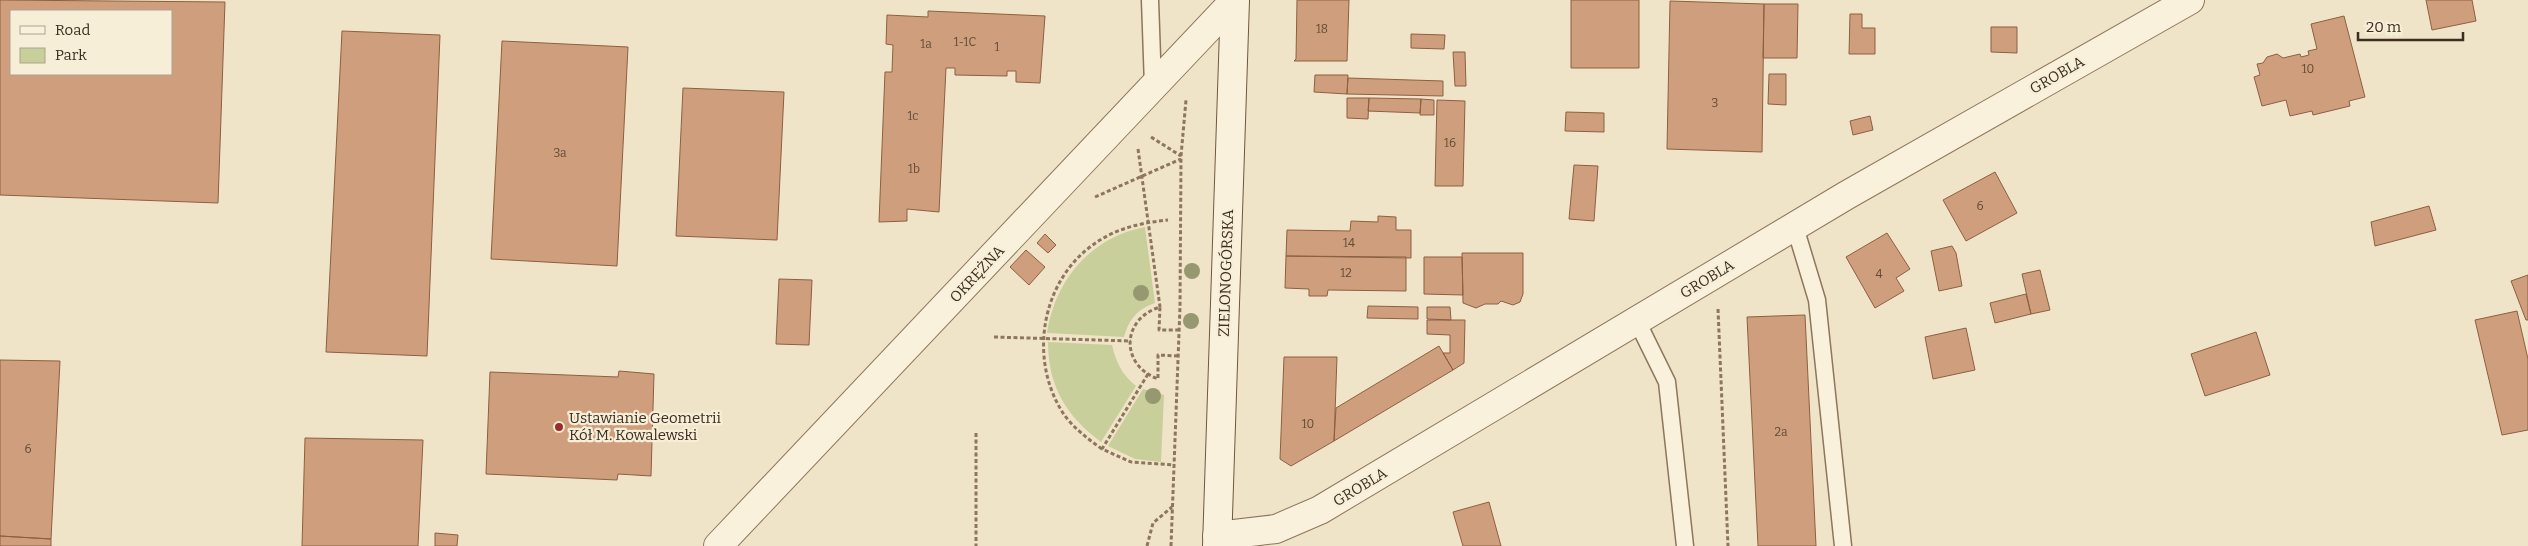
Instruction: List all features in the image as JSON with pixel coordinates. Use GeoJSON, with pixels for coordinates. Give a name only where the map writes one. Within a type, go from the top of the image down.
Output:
{"type":"FeatureCollection","features":[{"type":"Feature","properties":{"kind":"street","name":"OKRĘŻNA"},"geometry":{"type":"LineString","coordinates":[[718,546],[1129,123],[1153,86],[1235,0]]}},
{"type":"Feature","properties":{"kind":"street","name":"ZIELONOGÓRSKA"},"geometry":{"type":"LineString","coordinates":[[1217,541],[1235,0]]}},
{"type":"Feature","properties":{"kind":"street","name":"GROBLA"},"geometry":{"type":"LineString","coordinates":[[1217,541],[1276,529],[1320,510],[1884,173],[2190,0]]}},
{"type":"Feature","properties":{"kind":"lane"},"geometry":{"type":"LineString","coordinates":[[1150,0],[1153,86]]}},
{"type":"Feature","properties":{"kind":"lane"},"geometry":{"type":"LineString","coordinates":[[1795,227],[1817,300],[1843,546]]}},
{"type":"Feature","properties":{"kind":"lane"},"geometry":{"type":"LineString","coordinates":[[1637,321],[1667,382],[1685,546]]}},
{"type":"Feature","properties":{"kind":"path"},"geometry":{"type":"LineString","coordinates":[[1171,546],[1179,330],[1181,157],[1186,98]]}},
{"type":"Feature","properties":{"kind":"path"},"geometry":{"type":"LineString","coordinates":[[1129,123],[1181,157]]}},
{"type":"Feature","properties":{"kind":"path"},"geometry":{"type":"LineString","coordinates":[[1129,123],[1142,176],[1160,307],[1159,330],[1179,330]]}},
{"type":"Feature","properties":{"kind":"path"},"geometry":{"type":"LineString","coordinates":[[1088,200],[1181,157]]}},
{"type":"Feature","properties":{"kind":"path"},"geometry":{"type":"LineString","coordinates":[[1168,220],[1125,227],[1110,234],[1080,257],[1056,291],[1046,319],[1043,337],[1046,367],[1058,403],[1073,425],[1102,449],[1131,462],[1174,465]]}},
{"type":"Feature","properties":{"kind":"path"},"geometry":{"type":"LineString","coordinates":[[1718,303],[1728,546]]}},
{"type":"Feature","properties":{"kind":"path"},"geometry":{"type":"LineString","coordinates":[[1160,307],[1142,316],[1134,326],[1131,341],[1134,361],[1148,374],[1158,379],[1158,355],[1178,356]]}},
{"type":"Feature","properties":{"kind":"path"},"geometry":{"type":"LineString","coordinates":[[994,337],[1131,341]]}},
{"type":"Feature","properties":{"kind":"path"},"geometry":{"type":"LineString","coordinates":[[1102,449],[1148,374]]}},
{"type":"Feature","properties":{"kind":"path"},"geometry":{"type":"LineString","coordinates":[[976,433],[976,546]]}},
{"type":"Feature","properties":{"kind":"path"},"geometry":{"type":"LineString","coordinates":[[1147,546],[1153,523],[1172,506]]}},
{"type":"Feature","properties":{"kind":"green space"},"geometry":{"type":"Polygon","coordinates":[[[1145,227],[1155,303],[1143,308],[1135,316],[1128,325],[1124,337],[1047,333],[1058,295],[1067,279],[1079,264],[1092,251],[1108,240],[1126,232],[1145,227]]]}},
{"type":"Feature","properties":{"kind":"green space"},"geometry":{"type":"Polygon","coordinates":[[[1048,342],[1112,345],[1120,368],[1136,386],[1101,442],[1078,422],[1061,399],[1051,373],[1048,342]]]}},
{"type":"Feature","properties":{"kind":"green space"},"geometry":{"type":"Polygon","coordinates":[[[1143,389],[1164,395],[1161,462],[1135,459],[1108,446],[1143,389]]]}},
{"type":"Feature","properties":{"kind":"building"},"geometry":{"type":"Polygon","coordinates":[[[0,0],[225,2],[218,203],[0,195],[0,0]]]}},
{"type":"Feature","properties":{"kind":"building"},"geometry":{"type":"Polygon","coordinates":[[[1297,0],[1349,0],[1347,61],[1294,61],[1296,59],[1297,0]]]}},
{"type":"Feature","properties":{"kind":"building"},"geometry":{"type":"Polygon","coordinates":[[[1571,0],[1639,0],[1639,68],[1571,68],[1571,0]]]}},
{"type":"Feature","properties":{"kind":"building"},"geometry":{"type":"Polygon","coordinates":[[[2426,0],[2472,0],[2476,21],[2432,30],[2426,0]]]}},
{"type":"Feature","properties":{"kind":"building"},"geometry":{"type":"Polygon","coordinates":[[[1670,1],[1764,4],[1762,152],[1667,149],[1670,1]]]}},
{"type":"Feature","properties":{"kind":"building"},"geometry":{"type":"Polygon","coordinates":[[[1764,4],[1798,4],[1797,58],[1763,58],[1764,4]]]}},
{"type":"Feature","properties":{"kind":"building"},"geometry":{"type":"Polygon","coordinates":[[[928,11],[1045,16],[1040,83],[1016,82],[1016,71],[1007,71],[1007,76],[955,75],[955,68],[946,68],[939,212],[907,209],[907,221],[879,222],[885,72],[892,72],[893,45],[886,44],[887,15],[928,17],[928,11]]]}},
{"type":"Feature","properties":{"kind":"building"},"geometry":{"type":"Polygon","coordinates":[[[1850,14],[1862,14],[1862,28],[1875,28],[1875,54],[1849,54],[1850,14]]]}},
{"type":"Feature","properties":{"kind":"building"},"geometry":{"type":"Polygon","coordinates":[[[2344,16],[2365,97],[2349,101],[2350,106],[2313,115],[2312,111],[2290,116],[2286,100],[2262,106],[2254,77],[2260,75],[2257,64],[2263,63],[2267,57],[2277,54],[2283,58],[2300,54],[2301,57],[2309,55],[2308,51],[2317,49],[2311,24],[2344,16]]]}},
{"type":"Feature","properties":{"kind":"building"},"geometry":{"type":"Polygon","coordinates":[[[1991,27],[2017,27],[2017,53],[1991,52],[1991,27]]]}},
{"type":"Feature","properties":{"kind":"building"},"geometry":{"type":"Polygon","coordinates":[[[342,31],[440,35],[427,356],[326,352],[342,31]]]}},
{"type":"Feature","properties":{"kind":"building"},"geometry":{"type":"Polygon","coordinates":[[[1411,34],[1445,35],[1444,49],[1411,48],[1411,34]]]}},
{"type":"Feature","properties":{"kind":"building"},"geometry":{"type":"Polygon","coordinates":[[[502,41],[628,47],[617,266],[491,259],[502,41]]]}},
{"type":"Feature","properties":{"kind":"building"},"geometry":{"type":"Polygon","coordinates":[[[1453,52],[1465,52],[1466,86],[1455,86],[1453,52]]]}},
{"type":"Feature","properties":{"kind":"building"},"geometry":{"type":"Polygon","coordinates":[[[1769,74],[1786,74],[1786,105],[1768,104],[1769,74]]]}},
{"type":"Feature","properties":{"kind":"building"},"geometry":{"type":"Polygon","coordinates":[[[1315,75],[1348,75],[1347,94],[1314,92],[1315,75]]]}},
{"type":"Feature","properties":{"kind":"building"},"geometry":{"type":"Polygon","coordinates":[[[1348,78],[1443,81],[1443,96],[1347,94],[1348,78]]]}},
{"type":"Feature","properties":{"kind":"building"},"geometry":{"type":"Polygon","coordinates":[[[683,88],[784,92],[777,240],[676,236],[683,88]]]}},
{"type":"Feature","properties":{"kind":"building"},"geometry":{"type":"Polygon","coordinates":[[[1347,98],[1369,98],[1368,119],[1347,118],[1347,98]]]}},
{"type":"Feature","properties":{"kind":"building"},"geometry":{"type":"Polygon","coordinates":[[[1369,98],[1421,99],[1420,113],[1368,111],[1369,98]]]}},
{"type":"Feature","properties":{"kind":"building"},"geometry":{"type":"Polygon","coordinates":[[[1421,99],[1434,100],[1434,115],[1420,115],[1421,99]]]}},
{"type":"Feature","properties":{"kind":"building"},"geometry":{"type":"Polygon","coordinates":[[[1437,100],[1465,101],[1463,186],[1435,186],[1437,100]]]}},
{"type":"Feature","properties":{"kind":"building"},"geometry":{"type":"Polygon","coordinates":[[[1566,112],[1604,113],[1604,132],[1565,131],[1566,112]]]}},
{"type":"Feature","properties":{"kind":"building"},"geometry":{"type":"Polygon","coordinates":[[[1870,116],[1873,130],[1853,135],[1850,121],[1870,116]]]}},
{"type":"Feature","properties":{"kind":"building"},"geometry":{"type":"Polygon","coordinates":[[[1574,165],[1598,166],[1594,221],[1569,219],[1574,165]]]}},
{"type":"Feature","properties":{"kind":"building"},"geometry":{"type":"Polygon","coordinates":[[[1995,172],[2017,213],[1966,241],[1943,200],[1995,172]]]}},
{"type":"Feature","properties":{"kind":"building"},"geometry":{"type":"Polygon","coordinates":[[[2429,206],[2436,230],[2375,246],[2371,222],[2429,206]]]}},
{"type":"Feature","properties":{"kind":"building"},"geometry":{"type":"Polygon","coordinates":[[[1378,216],[1396,217],[1396,230],[1411,230],[1411,258],[1286,256],[1287,230],[1350,231],[1351,221],[1378,222],[1378,216]]]}},
{"type":"Feature","properties":{"kind":"building"},"geometry":{"type":"Polygon","coordinates":[[[1887,233],[1910,269],[1896,278],[1904,291],[1875,308],[1846,257],[1887,233]]]}},
{"type":"Feature","properties":{"kind":"building"},"geometry":{"type":"Polygon","coordinates":[[[1045,234],[1056,245],[1048,253],[1037,243],[1045,234]]]}},
{"type":"Feature","properties":{"kind":"building"},"geometry":{"type":"Polygon","coordinates":[[[1952,246],[1956,253],[1962,286],[1939,291],[1931,251],[1952,246]]]}},
{"type":"Feature","properties":{"kind":"building"},"geometry":{"type":"Polygon","coordinates":[[[1026,250],[1045,267],[1029,285],[1010,267],[1026,250]]]}},
{"type":"Feature","properties":{"kind":"building"},"geometry":{"type":"Polygon","coordinates":[[[1462,253],[1523,253],[1523,294],[1520,302],[1513,305],[1501,301],[1498,304],[1485,304],[1476,308],[1463,303],[1462,253]]]}},
{"type":"Feature","properties":{"kind":"building"},"geometry":{"type":"Polygon","coordinates":[[[1286,256],[1406,257],[1406,291],[1328,290],[1327,296],[1309,296],[1309,289],[1285,288],[1286,256]]]}},
{"type":"Feature","properties":{"kind":"building"},"geometry":{"type":"Polygon","coordinates":[[[1424,257],[1462,257],[1463,295],[1424,294],[1424,257]]]}},
{"type":"Feature","properties":{"kind":"building"},"geometry":{"type":"Polygon","coordinates":[[[2040,270],[2050,310],[2031,314],[2022,274],[2040,270]]]}},
{"type":"Feature","properties":{"kind":"building"},"geometry":{"type":"Polygon","coordinates":[[[2528,275],[2528,320],[2526,320],[2511,281],[2528,275]]]}},
{"type":"Feature","properties":{"kind":"building"},"geometry":{"type":"Polygon","coordinates":[[[779,279],[812,280],[809,345],[776,344],[779,279]]]}},
{"type":"Feature","properties":{"kind":"building"},"geometry":{"type":"Polygon","coordinates":[[[2026,294],[2031,314],[1995,323],[1990,303],[2026,294]]]}},
{"type":"Feature","properties":{"kind":"building"},"geometry":{"type":"Polygon","coordinates":[[[1368,306],[1418,307],[1418,319],[1367,318],[1368,306]]]}},
{"type":"Feature","properties":{"kind":"building"},"geometry":{"type":"Polygon","coordinates":[[[1427,307],[1450,307],[1451,320],[1427,319],[1427,307]]]}},
{"type":"Feature","properties":{"kind":"building"},"geometry":{"type":"Polygon","coordinates":[[[2517,311],[2528,359],[2528,430],[2502,435],[2475,320],[2517,311]]]}},
{"type":"Feature","properties":{"kind":"building"},"geometry":{"type":"Polygon","coordinates":[[[1805,315],[1816,546],[1758,546],[1747,317],[1805,315]]]}},
{"type":"Feature","properties":{"kind":"building"},"geometry":{"type":"Polygon","coordinates":[[[1427,320],[1465,320],[1464,363],[1453,370],[1443,353],[1450,353],[1450,335],[1427,334],[1427,320]]]}},
{"type":"Feature","properties":{"kind":"building"},"geometry":{"type":"Polygon","coordinates":[[[1966,328],[1975,370],[1933,379],[1925,337],[1966,328]]]}},
{"type":"Feature","properties":{"kind":"building"},"geometry":{"type":"Polygon","coordinates":[[[2256,332],[2270,375],[2205,396],[2191,354],[2256,332]]]}},
{"type":"Feature","properties":{"kind":"building"},"geometry":{"type":"Polygon","coordinates":[[[1439,346],[1453,370],[1334,441],[1336,408],[1439,346]]]}},
{"type":"Feature","properties":{"kind":"building"},"geometry":{"type":"Polygon","coordinates":[[[1284,357],[1337,357],[1334,441],[1291,466],[1280,459],[1284,357]]]}},
{"type":"Feature","properties":{"kind":"building"},"geometry":{"type":"Polygon","coordinates":[[[0,360],[60,361],[51,539],[0,536],[0,360]]]}},
{"type":"Feature","properties":{"kind":"building"},"geometry":{"type":"Polygon","coordinates":[[[619,371],[654,374],[651,476],[618,474],[617,480],[486,474],[490,372],[618,377],[619,371]]]}},
{"type":"Feature","properties":{"kind":"building"},"geometry":{"type":"Polygon","coordinates":[[[305,438],[423,440],[418,546],[302,546],[305,438]]]}},
{"type":"Feature","properties":{"kind":"building"},"geometry":{"type":"Polygon","coordinates":[[[1489,502],[1501,546],[1463,546],[1453,512],[1489,502]]]}},
{"type":"Feature","properties":{"kind":"building"},"geometry":{"type":"Polygon","coordinates":[[[435,533],[458,535],[457,546],[435,546],[435,533]]]}},
{"type":"Feature","properties":{"kind":"building"},"geometry":{"type":"Polygon","coordinates":[[[0,536],[51,539],[51,546],[0,546],[0,536]]]}},
{"type":"Feature","properties":{"kind":"place","name":"Ustawianie Geometrii Kół M. Kowalewski"},"geometry":{"type":"Point","coordinates":[559,427]}}]}
